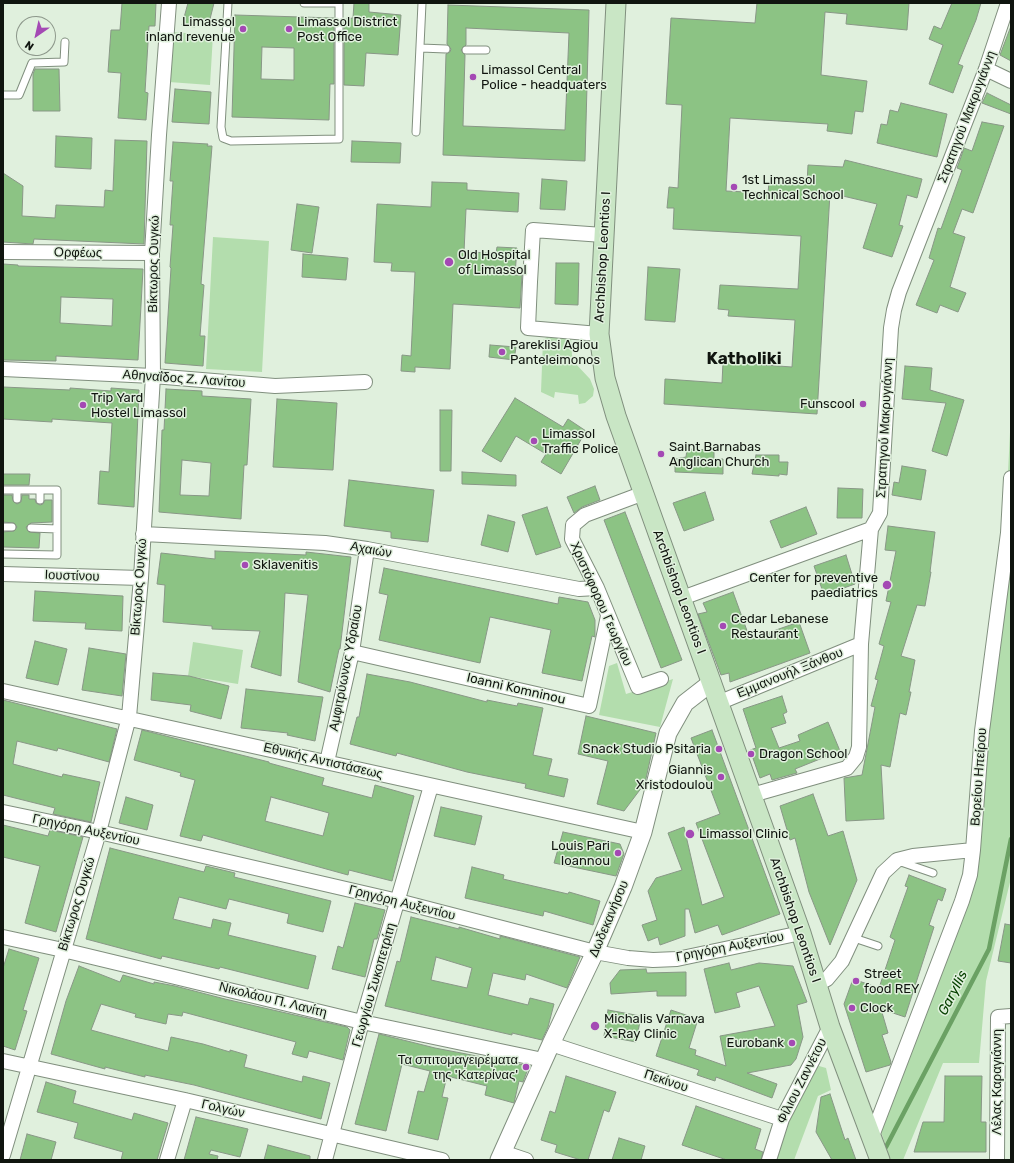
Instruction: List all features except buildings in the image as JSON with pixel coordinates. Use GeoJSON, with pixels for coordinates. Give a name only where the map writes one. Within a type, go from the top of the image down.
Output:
{"type":"FeatureCollection","features":[{"type":"Feature","properties":{"kind":"main road","name":"Archbishop Leontios I"},"geometry":{"type":"LineString","coordinates":[[616,3],[599,334],[605,378],[616,416],[801,933],[830,1026],[880,1160]]}},
{"type":"Feature","properties":{"kind":"street","name":"Βίκτωρος Ουγκώ"},"geometry":{"type":"LineString","coordinates":[[3,1155],[99,832],[129,717],[141,578],[153,376],[152,254],[158,135],[169,3]]}},
{"type":"Feature","properties":{"kind":"street","name":"Στρατηγού Μακρυγιάννη"},"geometry":{"type":"LineString","coordinates":[[752,795],[847,768],[852,764],[859,747],[861,644],[871,529],[880,513],[891,328],[894,310],[899,292],[986,69],[1008,3]]}},
{"type":"Feature","properties":{"kind":"street"},"geometry":{"type":"LineString","coordinates":[[986,69],[1011,81]]}},
{"type":"Feature","properties":{"kind":"street"},"geometry":{"type":"LineString","coordinates":[[599,334],[528,328],[533,230],[603,236]]}},
{"type":"Feature","properties":{"kind":"street","name":"Ορφέως"},"geometry":{"type":"LineString","coordinates":[[3,252],[152,254]]}},
{"type":"Feature","properties":{"kind":"street","name":"Αθηναΐδος Ζ. Λανίτου"},"geometry":{"type":"LineString","coordinates":[[3,369],[153,376],[275,386],[365,382]]}},
{"type":"Feature","properties":{"kind":"street","name":"Βορείου Ηπείρου"},"geometry":{"type":"LineString","coordinates":[[872,1136],[962,901],[970,875],[982,731],[1008,533],[1011,478]]}},
{"type":"Feature","properties":{"kind":"street","name":"Χριστόφορου Γεωργίου"},"geometry":{"type":"LineString","coordinates":[[644,493],[585,515],[573,525],[572,539],[597,588],[638,687],[661,679]]}},
{"type":"Feature","properties":{"kind":"street"},"geometry":{"type":"LineString","coordinates":[[682,598],[871,529]]}},
{"type":"Feature","properties":{"kind":"street","name":"Αχαιών"},"geometry":{"type":"LineString","coordinates":[[143,534],[317,542],[367,549],[579,589],[597,588]]}},
{"type":"Feature","properties":{"kind":"street","name":"Αμφιτρύωνος Υδραίου"},"geometry":{"type":"LineString","coordinates":[[327,762],[352,652],[367,549]]}},
{"type":"Feature","properties":{"kind":"street","name":"Ιουστίνου"},"geometry":{"type":"LineString","coordinates":[[3,574],[141,578]]}},
{"type":"Feature","properties":{"kind":"street","name":"Ioanni Komninou"},"geometry":{"type":"LineString","coordinates":[[352,652],[589,706],[608,616]]}},
{"type":"Feature","properties":{"kind":"street","name":"Εμμανουήλ Ξάνθου"},"geometry":{"type":"LineString","coordinates":[[718,703],[861,644]]}},
{"type":"Feature","properties":{"kind":"street","name":"Δωδεκανήσου"},"geometry":{"type":"LineString","coordinates":[[501,1156],[543,1060],[596,952],[623,887],[643,832],[668,732],[685,704],[712,682]]}},
{"type":"Feature","properties":{"kind":"street","name":"Εθνικής Αντιστάσεως"},"geometry":{"type":"LineString","coordinates":[[3,691],[129,717],[431,786],[643,832]]}},
{"type":"Feature","properties":{"kind":"street","name":"Γεωργίου Συκοπετρίτη"},"geometry":{"type":"LineString","coordinates":[[325,1160],[362,1022],[431,786]]}},
{"type":"Feature","properties":{"kind":"street","name":"Γρηγόρη Αυξεντίου"},"geometry":{"type":"LineString","coordinates":[[3,812],[99,832],[398,901],[596,952],[628,958],[652,960],[677,959],[801,933]]}},
{"type":"Feature","properties":{"kind":"street"},"geometry":{"type":"LineString","coordinates":[[817,984],[827,979],[842,961],[884,873],[897,860],[913,856],[973,850]]}},
{"type":"Feature","properties":{"kind":"street","name":"Νικολάου Π. Λανίτη"},"geometry":{"type":"LineString","coordinates":[[3,937],[362,1022],[543,1060]]}},
{"type":"Feature","properties":{"kind":"street","name":"Λέλας Καραγιάννη"},"geometry":{"type":"LineString","coordinates":[[997,1160],[998,1017],[1011,1016]]}},
{"type":"Feature","properties":{"kind":"street","name":"Φίλιου Ζαννέτου"},"geometry":{"type":"LineString","coordinates":[[769,1160],[782,1119],[830,1026]]}},
{"type":"Feature","properties":{"kind":"street","name":"Πεκίνου"},"geometry":{"type":"LineString","coordinates":[[551,1044],[782,1119]]}},
{"type":"Feature","properties":{"kind":"street","name":"Γολγών"},"geometry":{"type":"LineString","coordinates":[[3,1061],[185,1100],[442,1160]]}},
{"type":"Feature","properties":{"kind":"street"},"geometry":{"type":"LineString","coordinates":[[167,1160],[185,1100]]}},
{"type":"Feature","properties":{"kind":"street"},"geometry":{"type":"LineString","coordinates":[[501,1156],[526,1160]]}},
{"type":"Feature","properties":{"kind":"lane"},"geometry":{"type":"LineString","coordinates":[[228,3],[221,127],[223,138],[231,141],[339,140],[339,3],[304,3]]}},
{"type":"Feature","properties":{"kind":"lane"},"geometry":{"type":"LineString","coordinates":[[416,132],[422,3]]}},
{"type":"Feature","properties":{"kind":"lane"},"geometry":{"type":"LineString","coordinates":[[3,95],[19,95],[32,64],[64,62],[65,42]]}},
{"type":"Feature","properties":{"kind":"lane"},"geometry":{"type":"LineString","coordinates":[[421,48],[446,49]]}},
{"type":"Feature","properties":{"kind":"lane"},"geometry":{"type":"LineString","coordinates":[[466,50],[486,50]]}},
{"type":"Feature","properties":{"kind":"lane"},"geometry":{"type":"LineString","coordinates":[[3,490],[57,490],[57,555],[3,554]]}},
{"type":"Feature","properties":{"kind":"lane"},"geometry":{"type":"LineString","coordinates":[[17,490],[17,499]]}},
{"type":"Feature","properties":{"kind":"lane"},"geometry":{"type":"LineString","coordinates":[[40,490],[40,500]]}},
{"type":"Feature","properties":{"kind":"lane"},"geometry":{"type":"LineString","coordinates":[[31,528],[40,525],[57,529]]}},
{"type":"Feature","properties":{"kind":"lane"},"geometry":{"type":"LineString","coordinates":[[3,527],[12,527]]}},
{"type":"Feature","properties":{"kind":"lane"},"geometry":{"type":"LineString","coordinates":[[897,860],[933,873]]}},
{"type":"Feature","properties":{"kind":"lane"},"geometry":{"type":"LineString","coordinates":[[854,938],[878,946]]}},
{"type":"Feature","properties":{"kind":"green space"},"geometry":{"type":"Polygon","coordinates":[[[172,32],[213,35],[210,85],[169,82],[172,32]]]}},
{"type":"Feature","properties":{"kind":"green space"},"geometry":{"type":"Polygon","coordinates":[[[213,237],[269,241],[262,372],[206,369],[213,237]]]}},
{"type":"Feature","properties":{"kind":"green space"},"geometry":{"type":"Polygon","coordinates":[[[550,335],[571,337],[572,355],[575,363],[590,379],[594,389],[593,396],[585,403],[579,404],[578,395],[555,392],[554,398],[541,392],[543,340],[550,335]]]}},
{"type":"Feature","properties":{"kind":"green space"},"geometry":{"type":"Polygon","coordinates":[[[1011,412],[1011,878],[986,981],[979,1063],[943,1063],[903,1160],[890,1160],[880,1128],[972,880],[1005,534],[1011,412]]]}},
{"type":"Feature","properties":{"kind":"green space"},"geometry":{"type":"Polygon","coordinates":[[[193,642],[243,650],[238,684],[188,676],[193,642]]]}},
{"type":"Feature","properties":{"kind":"green space"},"geometry":{"type":"Polygon","coordinates":[[[617,663],[626,694],[673,679],[660,727],[599,715],[609,666],[617,663]]]}},
{"type":"Feature","properties":{"kind":"green space"},"geometry":{"type":"Polygon","coordinates":[[[819,1066],[826,1068],[831,1090],[818,1096],[794,1160],[775,1160],[797,1098],[811,1070],[819,1066]]]}},
{"type":"Feature","properties":{"kind":"waterway","name":"Garyllis"},"geometry":{"type":"LineString","coordinates":[[886,1147],[989,949],[1011,839]]}},
{"type":"Feature","properties":{"kind":"place","name":"Limassol inland revenue"},"geometry":{"type":"Point","coordinates":[243,29]}},
{"type":"Feature","properties":{"kind":"place","name":"Limassol District Post Office"},"geometry":{"type":"Point","coordinates":[289,29]}},
{"type":"Feature","properties":{"kind":"place","name":"Limassol Central Police - headquaters"},"geometry":{"type":"Point","coordinates":[473,77]}},
{"type":"Feature","properties":{"kind":"place","name":"1st Limassol Technical School"},"geometry":{"type":"Point","coordinates":[734,187]}},
{"type":"Feature","properties":{"kind":"place","name":"Old Hospital of Limassol"},"geometry":{"type":"Point","coordinates":[449,262]}},
{"type":"Feature","properties":{"kind":"place","name":"Pareklisi Agiou Panteleimonos"},"geometry":{"type":"Point","coordinates":[502,352]}},
{"type":"Feature","properties":{"kind":"place","name":"Funscool"},"geometry":{"type":"Point","coordinates":[863,404]}},
{"type":"Feature","properties":{"kind":"place","name":"Trip Yard Hostel Limassol"},"geometry":{"type":"Point","coordinates":[83,405]}},
{"type":"Feature","properties":{"kind":"place","name":"Limassol Traffic Police"},"geometry":{"type":"Point","coordinates":[534,441]}},
{"type":"Feature","properties":{"kind":"place","name":"Saint Barnabas Anglican Church"},"geometry":{"type":"Point","coordinates":[661,454]}},
{"type":"Feature","properties":{"kind":"place","name":"Sklavenitis"},"geometry":{"type":"Point","coordinates":[245,565]}},
{"type":"Feature","properties":{"kind":"place","name":"Center for preventive paediatrics"},"geometry":{"type":"Point","coordinates":[887,585]}},
{"type":"Feature","properties":{"kind":"place","name":"Cedar Lebanese Restaurant"},"geometry":{"type":"Point","coordinates":[723,626]}},
{"type":"Feature","properties":{"kind":"place","name":"Snack Studio Psitaria"},"geometry":{"type":"Point","coordinates":[719,749]}},
{"type":"Feature","properties":{"kind":"place","name":"Dragon School"},"geometry":{"type":"Point","coordinates":[751,754]}},
{"type":"Feature","properties":{"kind":"place","name":"Giannis Xristodoulou"},"geometry":{"type":"Point","coordinates":[721,777]}},
{"type":"Feature","properties":{"kind":"place","name":"Limassol Clinic"},"geometry":{"type":"Point","coordinates":[690,834]}},
{"type":"Feature","properties":{"kind":"place","name":"Louis Pari Ioannou"},"geometry":{"type":"Point","coordinates":[618,853]}},
{"type":"Feature","properties":{"kind":"place","name":"Street food REY"},"geometry":{"type":"Point","coordinates":[856,981]}},
{"type":"Feature","properties":{"kind":"place","name":"Clock"},"geometry":{"type":"Point","coordinates":[852,1008]}},
{"type":"Feature","properties":{"kind":"place","name":"Michalis Varnava X-Ray Clinic"},"geometry":{"type":"Point","coordinates":[595,1026]}},
{"type":"Feature","properties":{"kind":"place","name":"Eurobank"},"geometry":{"type":"Point","coordinates":[792,1043]}},
{"type":"Feature","properties":{"kind":"place","name":"Τα σπιτομαγειρέματα της 'Κατερίνας'"},"geometry":{"type":"Point","coordinates":[526,1067]}},
{"type":"Feature","properties":{"kind":"district","name":"Katholiki"},"geometry":{"type":"Point","coordinates":[744,359]}}]}
